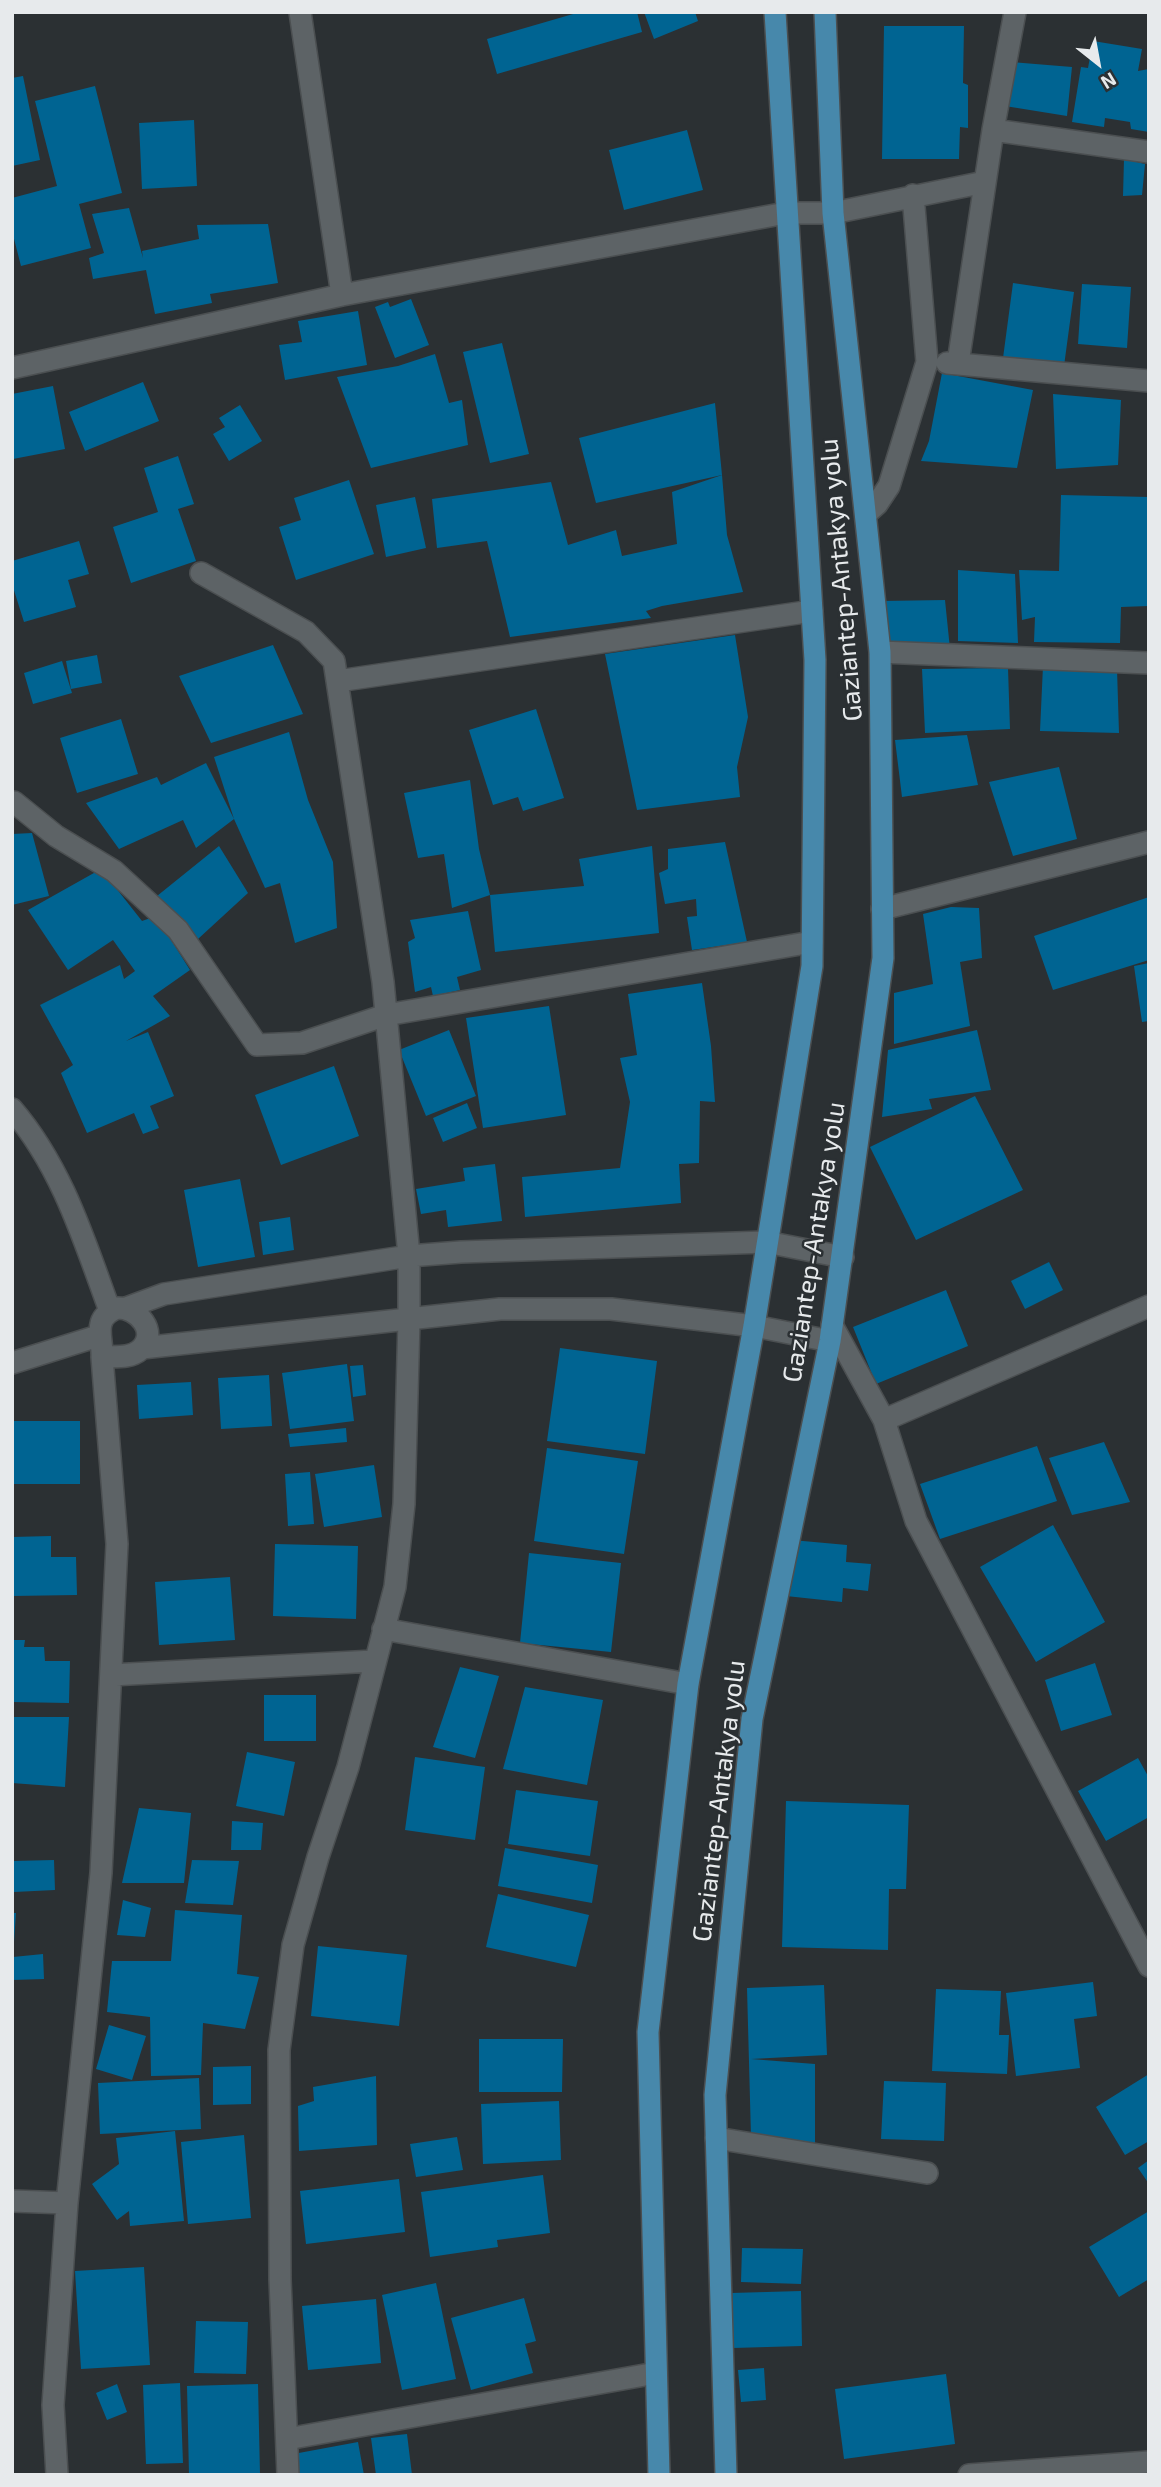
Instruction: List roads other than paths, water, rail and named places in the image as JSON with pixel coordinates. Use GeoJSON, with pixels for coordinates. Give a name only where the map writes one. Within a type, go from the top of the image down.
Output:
{"type":"FeatureCollection","features":[{"type":"Feature","properties":{"kind":"main road","name":"Gaziantep-Antakya yolu"},"geometry":{"type":"LineString","coordinates":[[659,2475],[648,2032],[688,1684],[754,1326],[812,966],[815,674],[813,611],[775,12]]}},
{"type":"Feature","properties":{"kind":"main road","name":"Gaziantep-Antakya yolu"},"geometry":{"type":"LineString","coordinates":[[726,2475],[715,2095],[752,1719],[831,1333],[883,958],[880,652],[833,213],[825,12]]}},
{"type":"Feature","properties":{"kind":"street"},"geometry":{"type":"LineString","coordinates":[[300,12],[342,295]]}},
{"type":"Feature","properties":{"kind":"street"},"geometry":{"type":"LineString","coordinates":[[958,363],[993,130],[1015,12]]}},
{"type":"Feature","properties":{"kind":"street"},"geometry":{"type":"LineString","coordinates":[[993,130],[1149,152]]}},
{"type":"Feature","properties":{"kind":"street"},"geometry":{"type":"LineString","coordinates":[[12,368],[342,295],[786,213],[833,213],[985,182]]}},
{"type":"Feature","properties":{"kind":"street"},"geometry":{"type":"LineString","coordinates":[[867,513],[889,486],[928,362],[913,195]]}},
{"type":"Feature","properties":{"kind":"street"},"geometry":{"type":"LineString","coordinates":[[928,362],[1149,381]]}},
{"type":"Feature","properties":{"kind":"street"},"geometry":{"type":"LineString","coordinates":[[201,573],[306,632],[334,661],[386,1015],[410,1256],[404,1504],[395,1587],[348,1767],[293,1945],[279,2050],[280,2279],[288,2475]]}},
{"type":"Feature","properties":{"kind":"street"},"geometry":{"type":"LineString","coordinates":[[338,681],[813,611]]}},
{"type":"Feature","properties":{"kind":"street"},"geometry":{"type":"LineString","coordinates":[[880,652],[1149,663]]}},
{"type":"Feature","properties":{"kind":"street"},"geometry":{"type":"LineString","coordinates":[[14,802],[56,836],[114,871],[178,930],[257,1045],[302,1043],[386,1015],[812,942]]}},
{"type":"Feature","properties":{"kind":"street"},"geometry":{"type":"LineString","coordinates":[[882,909],[1149,842]]}},
{"type":"Feature","properties":{"kind":"street"},"geometry":{"type":"LineString","coordinates":[[12,1109],[28,1127],[69,1197],[118,1310],[144,1322],[146,1337],[142,1348]]}},
{"type":"Feature","properties":{"kind":"street"},"geometry":{"type":"LineString","coordinates":[[57,2475],[53,2405],[67,2203],[101,1874],[117,1544],[100,1324],[118,1310],[164,1294],[410,1256],[766,1242],[842,1257]]}},
{"type":"Feature","properties":{"kind":"street"},"geometry":{"type":"LineString","coordinates":[[884,1420],[1149,1306]]}},
{"type":"Feature","properties":{"kind":"street"},"geometry":{"type":"LineString","coordinates":[[12,1363],[100,1347],[123,1357],[142,1348],[500,1309],[611,1309],[831,1333],[884,1420],[916,1521],[1149,1966]]}},
{"type":"Feature","properties":{"kind":"street"},"geometry":{"type":"LineString","coordinates":[[383,1629],[688,1684]]}},
{"type":"Feature","properties":{"kind":"street"},"geometry":{"type":"LineString","coordinates":[[110,1675],[374,1661]]}},
{"type":"Feature","properties":{"kind":"street"},"geometry":{"type":"LineString","coordinates":[[716,2138],[927,2173]]}},
{"type":"Feature","properties":{"kind":"street"},"geometry":{"type":"LineString","coordinates":[[12,2201],[67,2203]]}},
{"type":"Feature","properties":{"kind":"street"},"geometry":{"type":"LineString","coordinates":[[287,2439],[656,2373]]}},
{"type":"Feature","properties":{"kind":"street"},"geometry":{"type":"LineString","coordinates":[[969,2475],[1074,2470],[1149,2462]]}}]}
